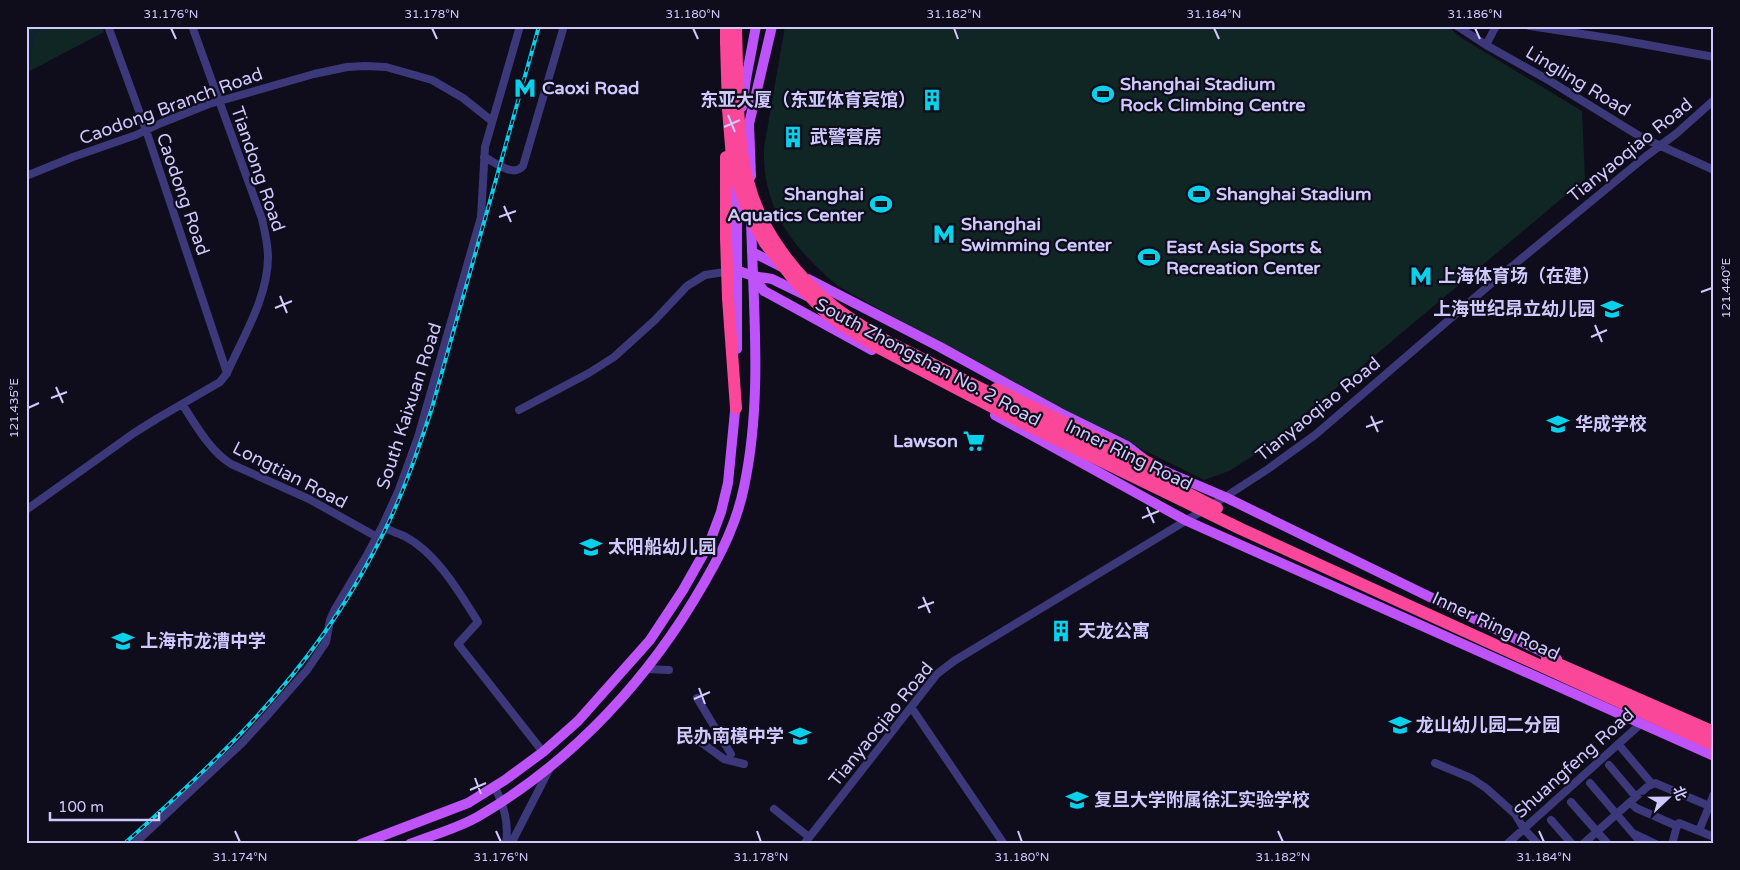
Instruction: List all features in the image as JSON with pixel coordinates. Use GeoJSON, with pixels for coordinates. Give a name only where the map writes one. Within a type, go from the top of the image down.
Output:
{"type":"FeatureCollection","features":[{"type":"Feature","properties":{"kind":"highway","name":"Inner Ring Road"},"geometry":{"type":"LineString","coordinates":[[726,26],[729,137],[736,180],[756,228],[806,294],[826,313],[877,347],[1016,419],[1241,529],[1714,745]]}},
{"type":"Feature","properties":{"kind":"highway","name":"Inner Ring Road"},"geometry":{"type":"LineString","coordinates":[[736,26],[738,109],[743,158],[748,182],[764,222],[782,251],[802,276],[834,307],[881,338],[1248,524],[1714,732]]}},
{"type":"Feature","properties":{"kind":"highway"},"geometry":{"type":"LineString","coordinates":[[728,109],[726,230],[728,298],[736,408]]}},
{"type":"Feature","properties":{"kind":"highway"},"geometry":{"type":"LineString","coordinates":[[930,363],[947,365],[1149,463]]}},
{"type":"Feature","properties":{"kind":"main road"},"geometry":{"type":"LineString","coordinates":[[362,844],[468,802],[495,788],[543,752],[578,721],[650,640],[709,544],[722,512],[728,484],[736,408],[736,161],[746,79],[756,26]]}},
{"type":"Feature","properties":{"kind":"main road"},"geometry":{"type":"LineString","coordinates":[[410,844],[476,818],[502,802],[552,765],[588,733],[622,698],[661,652],[722,552],[737,516],[744,486],[756,393],[750,124],[772,26]]}},
{"type":"Feature","properties":{"kind":"main road","name":"South Zhongshan No. 2 Road"},"geometry":{"type":"LineString","coordinates":[[752,252],[804,276],[1053,409],[1127,446],[1149,463],[1225,497],[1573,666],[1714,727]]}},
{"type":"Feature","properties":{"kind":"main road","name":"South Zhongshan No. 2 Road"},"geometry":{"type":"LineString","coordinates":[[736,270],[753,276],[764,291],[791,307],[1187,521],[1714,756]]}},
{"type":"Feature","properties":{"kind":"main road"},"geometry":{"type":"LineString","coordinates":[[753,276],[772,279],[1124,458],[1149,463]]}},
{"type":"Feature","properties":{"kind":"street","name":"Caodong Road"},"geometry":{"type":"LineString","coordinates":[[108,26],[146,130],[227,372]]}},
{"type":"Feature","properties":{"kind":"street","name":"Tiandong Road"},"geometry":{"type":"LineString","coordinates":[[26,510],[134,433],[216,385],[224,378],[262,295],[267,273],[267,238],[262,219],[192,26]]}},
{"type":"Feature","properties":{"kind":"street","name":"South Kaixuan Road"},"geometry":{"type":"LineString","coordinates":[[134,844],[242,743],[307,670],[326,642],[330,620],[335,609],[382,528],[398,492],[418,437],[481,217],[484,157],[492,121],[520,26]]}},
{"type":"Feature","properties":{"kind":"street"},"geometry":{"type":"LineString","coordinates":[[484,157],[512,171],[518,170],[523,166],[564,26]]}},
{"type":"Feature","properties":{"kind":"street","name":"Lingling Road"},"geometry":{"type":"LineString","coordinates":[[1457,26],[1641,137],[1714,170]]}},
{"type":"Feature","properties":{"kind":"street"},"geometry":{"type":"LineString","coordinates":[[1486,45],[1496,26]]}},
{"type":"Feature","properties":{"kind":"street"},"geometry":{"type":"LineString","coordinates":[[1530,26],[1714,57]]}},
{"type":"Feature","properties":{"kind":"street","name":"Caodong Branch Road"},"geometry":{"type":"LineString","coordinates":[[26,176],[198,108],[338,68],[375,66],[396,69],[432,80],[463,98],[492,121]]}},
{"type":"Feature","properties":{"kind":"street","name":"Tianyaoqiao Road"},"geometry":{"type":"LineString","coordinates":[[806,841],[937,674],[954,661],[1187,521],[1276,464],[1315,435],[1493,282],[1677,133],[1714,100]]}},
{"type":"Feature","properties":{"kind":"street"},"geometry":{"type":"LineString","coordinates":[[518,410],[589,373],[614,357],[655,320],[687,286],[705,275],[736,270]]}},
{"type":"Feature","properties":{"kind":"street","name":"Longtian Road"},"geometry":{"type":"LineString","coordinates":[[182,404],[213,449],[230,464],[309,499],[377,537]]}},
{"type":"Feature","properties":{"kind":"street"},"geometry":{"type":"LineString","coordinates":[[382,528],[404,536],[413,542],[450,578],[478,622],[458,644],[543,752]]}},
{"type":"Feature","properties":{"kind":"street"},"geometry":{"type":"LineString","coordinates":[[646,669],[669,670]]}},
{"type":"Feature","properties":{"kind":"street"},"geometry":{"type":"LineString","coordinates":[[697,698],[731,754]]}},
{"type":"Feature","properties":{"kind":"street","name":"Shuangfeng Road"},"geometry":{"type":"LineString","coordinates":[[1507,844],[1643,724],[1657,702]]}},
{"type":"Feature","properties":{"kind":"street"},"geometry":{"type":"LineString","coordinates":[[912,707],[1004,844]]}},
{"type":"Feature","properties":{"kind":"street"},"geometry":{"type":"LineString","coordinates":[[702,743],[724,758],[744,764]]}},
{"type":"Feature","properties":{"kind":"street"},"geometry":{"type":"LineString","coordinates":[[1619,745],[1652,784]]}},
{"type":"Feature","properties":{"kind":"street"},"geometry":{"type":"LineString","coordinates":[[1435,763],[1471,778],[1486,788],[1515,814],[1524,829],[1538,844]]}},
{"type":"Feature","properties":{"kind":"street"},"geometry":{"type":"LineString","coordinates":[[510,844],[552,765]]}},
{"type":"Feature","properties":{"kind":"street"},"geometry":{"type":"LineString","coordinates":[[1609,765],[1633,799],[1636,808],[1677,826]]}},
{"type":"Feature","properties":{"kind":"street"},"geometry":{"type":"LineString","coordinates":[[1590,783],[1642,844]]}},
{"type":"Feature","properties":{"kind":"street"},"geometry":{"type":"LineString","coordinates":[[1583,844],[1633,799],[1655,783],[1711,807]]}},
{"type":"Feature","properties":{"kind":"street"},"geometry":{"type":"LineString","coordinates":[[495,788],[502,802],[507,820],[506,844]]}},
{"type":"Feature","properties":{"kind":"street"},"geometry":{"type":"LineString","coordinates":[[1699,831],[1711,807],[1714,794]]}},
{"type":"Feature","properties":{"kind":"street"},"geometry":{"type":"LineString","coordinates":[[1571,802],[1608,844]]}},
{"type":"Feature","properties":{"kind":"street"},"geometry":{"type":"LineString","coordinates":[[774,809],[806,841]]}},
{"type":"Feature","properties":{"kind":"street"},"geometry":{"type":"LineString","coordinates":[[1551,820],[1572,844]]}},
{"type":"Feature","properties":{"kind":"street"},"geometry":{"type":"LineString","coordinates":[[1672,844],[1679,823],[1714,837]]}},
{"type":"Feature","properties":{"kind":"street"},"geometry":{"type":"LineString","coordinates":[[1633,834],[1656,844]]}},
{"type":"Feature","properties":{"kind":"green space"},"geometry":{"type":"Polygon","coordinates":[[[26,26],[102,26],[104,32],[26,73],[26,26]]]}},
{"type":"Feature","properties":{"kind":"green space","name":"East Asia Sports & Recreation Center"},"geometry":{"type":"Polygon","coordinates":[[[785,26],[1448,26],[1460,37],[1582,111],[1585,179],[1261,451],[1229,471],[1204,480],[1036,397],[838,286],[807,257],[783,226],[768,190],[765,170],[764,148],[785,26]]]}},
{"type":"Feature","properties":{"kind":"waterway"},"geometry":{"type":"LineString","coordinates":[[26,47],[33,46],[32,37],[42,26]]}},
{"type":"Feature","properties":{"kind":"railway"},"geometry":{"type":"LineString","coordinates":[[124,844],[204,771],[254,719],[301,665],[339,611],[363,572],[384,532],[404,486],[432,408],[539,26]]}},
{"type":"Feature","properties":{"kind":"place","name":"Caoxi Road"},"geometry":{"type":"Point","coordinates":[525,88]}},
{"type":"Feature","properties":{"kind":"place","name":"Shanghai Stadium Rock Climbing Centre"},"geometry":{"type":"Point","coordinates":[1103,94]}},
{"type":"Feature","properties":{"kind":"place","name":"东亚大厦（东亚体育宾馆）"},"geometry":{"type":"Point","coordinates":[932,100]}},
{"type":"Feature","properties":{"kind":"place","name":"武警营房"},"geometry":{"type":"Point","coordinates":[793,137]}},
{"type":"Feature","properties":{"kind":"place","name":"Shanghai Stadium"},"geometry":{"type":"Point","coordinates":[1199,194]}},
{"type":"Feature","properties":{"kind":"place","name":"Shanghai Aquatics Center"},"geometry":{"type":"Point","coordinates":[881,204]}},
{"type":"Feature","properties":{"kind":"place","name":"Shanghai Swimming Center"},"geometry":{"type":"Point","coordinates":[944,234]}},
{"type":"Feature","properties":{"kind":"place","name":"East Asia Sports & Recreation Center"},"geometry":{"type":"Point","coordinates":[1149,257]}},
{"type":"Feature","properties":{"kind":"place","name":"上海体育场（在建）"},"geometry":{"type":"Point","coordinates":[1421,276]}},
{"type":"Feature","properties":{"kind":"place","name":"上海世纪昂立幼儿园"},"geometry":{"type":"Point","coordinates":[1612,309]}},
{"type":"Feature","properties":{"kind":"place","name":"华成学校"},"geometry":{"type":"Point","coordinates":[1558,424]}},
{"type":"Feature","properties":{"kind":"place","name":"Lawson"},"geometry":{"type":"Point","coordinates":[974,441]}},
{"type":"Feature","properties":{"kind":"place","name":"太阳船幼儿园"},"geometry":{"type":"Point","coordinates":[591,547]}},
{"type":"Feature","properties":{"kind":"place","name":"天龙公寓"},"geometry":{"type":"Point","coordinates":[1061,631]}},
{"type":"Feature","properties":{"kind":"place","name":"上海市龙漕中学"},"geometry":{"type":"Point","coordinates":[123,641]}},
{"type":"Feature","properties":{"kind":"place","name":"龙山幼儿园二分园"},"geometry":{"type":"Point","coordinates":[1400,725]}},
{"type":"Feature","properties":{"kind":"place","name":"民办南模中学"},"geometry":{"type":"Point","coordinates":[800,736]}},
{"type":"Feature","properties":{"kind":"place","name":"复旦大学附属徐汇实验学校"},"geometry":{"type":"Point","coordinates":[1077,800]}}]}
